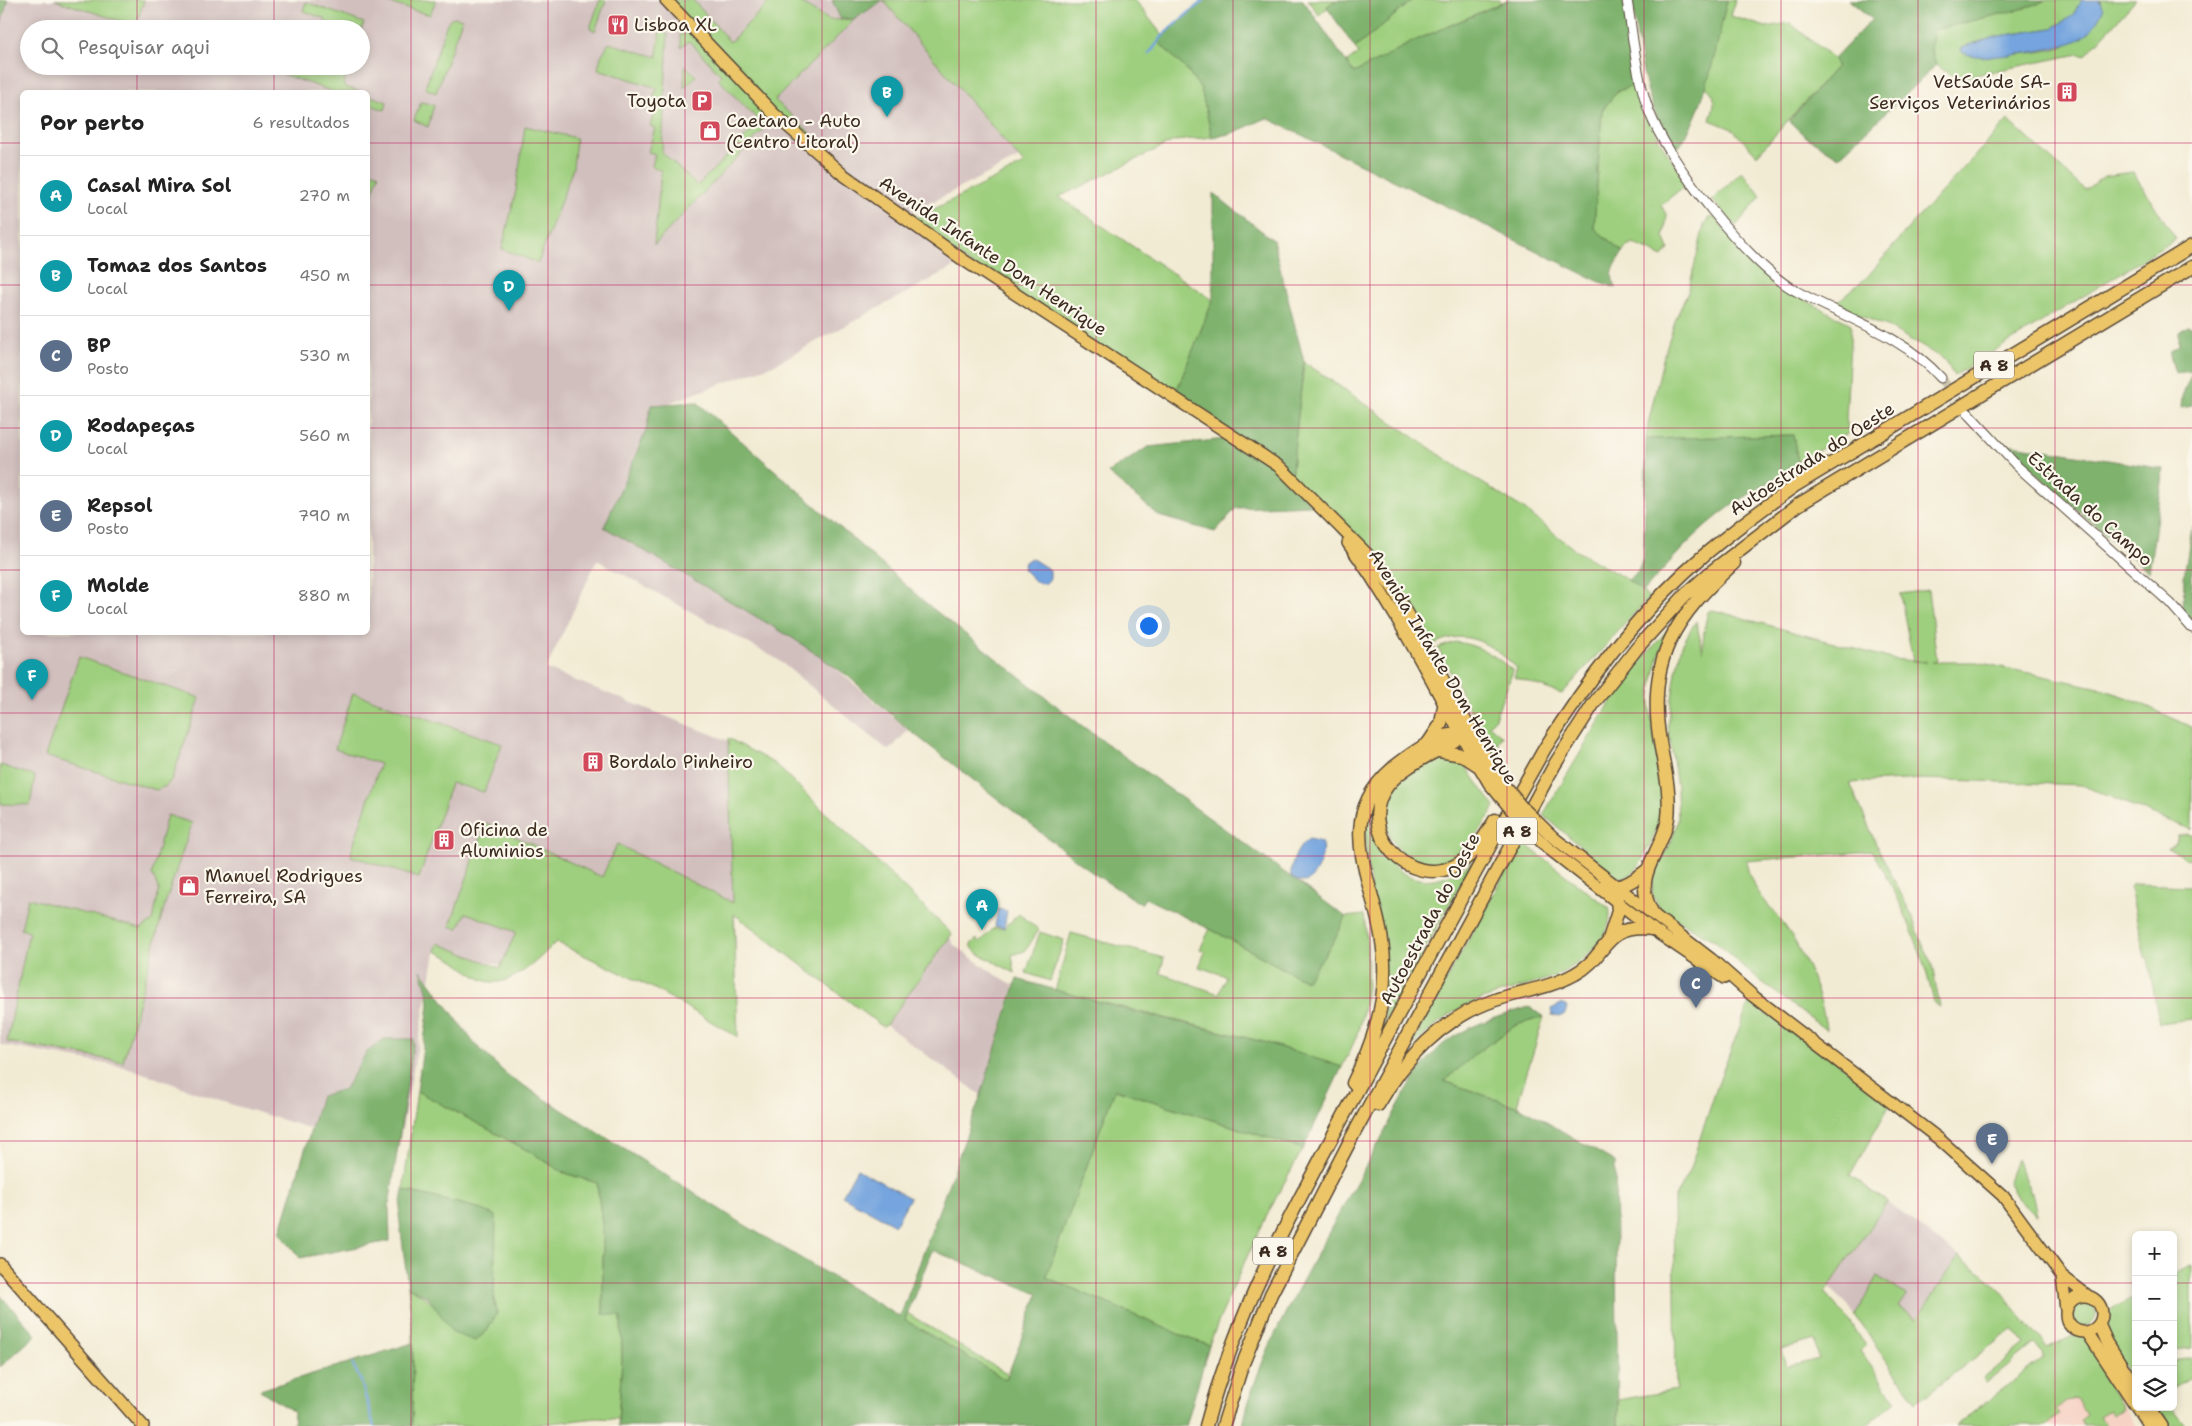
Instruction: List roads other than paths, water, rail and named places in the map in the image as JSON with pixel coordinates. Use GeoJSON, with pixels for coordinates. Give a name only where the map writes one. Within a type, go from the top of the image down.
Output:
{"type":"FeatureCollection","features":[{"type":"Feature","properties":{"kind":"highway","name":"Autoestrada do Oeste"},"geometry":{"type":"LineString","coordinates":[[1206,1426],[1226,1358],[1246,1308],[1325,1147],[1545,748],[1584,688],[1628,632],[1682,575],[1734,530],[1825,467],[2192,246]]}},
{"type":"Feature","properties":{"kind":"highway","name":"Autoestrada do Oeste"},"geometry":{"type":"LineString","coordinates":[[1223,1426],[1242,1366],[1267,1302],[1329,1183],[1528,810],[1574,734],[1615,675],[1661,621],[1712,571],[1768,526],[1828,485],[2192,267]]}},
{"type":"Feature","properties":{"kind":"highway"},"geometry":{"type":"LineString","coordinates":[[1653,914],[1645,895],[1646,871],[1659,845],[1668,819],[1668,793],[1656,709],[1658,678],[1667,646],[1679,621],[1691,605],[1753,545],[1768,526]]}},
{"type":"Feature","properties":{"kind":"highway"},"geometry":{"type":"LineString","coordinates":[[1325,1147],[1339,1110],[1372,1039],[1383,992],[1384,961],[1381,932],[1362,855],[1360,826],[1362,814],[1366,800],[1380,778],[1434,746],[1444,706]]}},
{"type":"Feature","properties":{"kind":"highway"},"geometry":{"type":"LineString","coordinates":[[1465,731],[1448,734],[1395,777],[1382,794],[1379,806],[1379,830],[1385,845],[1396,858],[1420,870],[1445,869],[1467,857],[1486,835],[1523,775],[1545,748]]}},
{"type":"Feature","properties":{"kind":"highway"},"geometry":{"type":"LineString","coordinates":[[1434,746],[1462,755],[1479,766]]}},
{"type":"Feature","properties":{"kind":"highway"},"geometry":{"type":"LineString","coordinates":[[1600,887],[1616,888],[1626,885],[1646,871]]}},
{"type":"Feature","properties":{"kind":"highway"},"geometry":{"type":"LineString","coordinates":[[1609,940],[1616,918],[1618,902],[1616,888]]}},
{"type":"Feature","properties":{"kind":"highway"},"geometry":{"type":"LineString","coordinates":[[1329,1183],[1346,1163],[1383,1097],[1406,1063],[1430,1038],[1475,1008],[1494,1000],[1555,984],[1578,972],[1609,940],[1626,929],[1652,929]]}},
{"type":"Feature","properties":{"kind":"main road","name":"Avenida Infante Dom Henrique"},"geometry":{"type":"LineString","coordinates":[[666,0],[774,114],[841,173],[962,259],[1280,467],[1325,511],[1422,651],[1492,779],[1525,826],[1653,914],[1711,959],[1753,996],[1939,1139],[2003,1196],[2062,1276],[2088,1296]]}},
{"type":"Feature","properties":{"kind":"main road","name":"Avenida Infante Dom Henrique"},"geometry":{"type":"LineString","coordinates":[[1422,651],[1444,706],[1465,731],[1479,766],[1492,779]]}},
{"type":"Feature","properties":{"kind":"main road","name":"Avenida Infante Dom Henrique"},"geometry":{"type":"LineString","coordinates":[[1551,843],[1600,887],[1652,929],[1706,967],[1753,996]]}},
{"type":"Feature","properties":{"kind":"main road"},"geometry":{"type":"LineString","coordinates":[[0,1264],[143,1426]]}},
{"type":"Feature","properties":{"kind":"main road","name":"Avenida Infante Dom Henrique"},"geometry":{"type":"LineString","coordinates":[[2062,1276],[2066,1310]]}},
{"type":"Feature","properties":{"kind":"main road"},"geometry":{"type":"LineString","coordinates":[[2088,1296],[2097,1301],[2101,1307],[2102,1314],[2099,1324],[2087,1332],[2080,1332],[2071,1326],[2067,1320],[2066,1310],[2074,1298],[2088,1296]]}},
{"type":"Feature","properties":{"kind":"main road"},"geometry":{"type":"LineString","coordinates":[[2099,1324],[2107,1342],[2132,1382]]}},
{"type":"Feature","properties":{"kind":"main road"},"geometry":{"type":"LineString","coordinates":[[2087,1332],[2132,1400]]}},
{"type":"Feature","properties":{"kind":"main road"},"geometry":{"type":"LineString","coordinates":[[2139,1411],[2149,1426]]}},
{"type":"Feature","properties":{"kind":"main road"},"geometry":{"type":"LineString","coordinates":[[2151,1411],[2161,1426]]}},
{"type":"Feature","properties":{"kind":"street"},"geometry":{"type":"LineString","coordinates":[[1627,0],[1641,85],[1650,113],[1673,158],[1711,208],[1753,256],[1786,286],[1888,336],[1916,355],[1941,378]]}},
{"type":"Feature","properties":{"kind":"street","name":"Estrada do Campo"},"geometry":{"type":"LineString","coordinates":[[1968,413],[2018,466],[2170,602],[2192,628]]}},
{"type":"Feature","properties":{"kind":"water"},"geometry":{"type":"Polygon","coordinates":[[[2082,0],[2099,0],[2103,10],[2089,32],[2073,42],[2040,51],[2000,56],[1969,55],[1961,51],[1962,47],[1999,36],[2053,28],[2072,16],[2082,0]]]}},
{"type":"Feature","properties":{"kind":"water"},"geometry":{"type":"Polygon","coordinates":[[[1031,558],[1050,570],[1050,579],[1045,584],[1036,582],[1023,569],[1025,562],[1031,558]]]}},
{"type":"Feature","properties":{"kind":"water"},"geometry":{"type":"Polygon","coordinates":[[[1309,839],[1321,842],[1323,851],[1319,866],[1311,879],[1301,882],[1291,877],[1292,866],[1298,850],[1309,839]]]}},
{"type":"Feature","properties":{"kind":"water"},"geometry":{"type":"Polygon","coordinates":[[[998,909],[1007,911],[1004,928],[995,926],[998,909]]]}},
{"type":"Feature","properties":{"kind":"water"},"geometry":{"type":"Polygon","coordinates":[[[1561,1004],[1567,1007],[1565,1014],[1559,1017],[1552,1015],[1551,1009],[1561,1004]]]}},
{"type":"Feature","properties":{"kind":"water"},"geometry":{"type":"Polygon","coordinates":[[[857,1169],[910,1198],[895,1225],[842,1196],[857,1169]]]}},
{"type":"Feature","properties":{"kind":"waterway"},"geometry":{"type":"LineString","coordinates":[[1149,54],[1165,33],[1204,0]]}},
{"type":"Feature","properties":{"kind":"waterway"},"geometry":{"type":"LineString","coordinates":[[352,1363],[361,1381],[374,1426]]}},
{"type":"Feature","properties":{"kind":"tunnel"},"geometry":{"type":"LineString","coordinates":[[1941,378],[1965,409]]}},
{"type":"Feature","properties":{"kind":"place","name":"Lisboa XL"},"geometry":{"type":"Point","coordinates":[618,25]}},
{"type":"Feature","properties":{"kind":"place","name":"VetSaúde SA- Serviços Veterinários"},"geometry":{"type":"Point","coordinates":[2067,92]}},
{"type":"Feature","properties":{"kind":"place","name":"Toyota"},"geometry":{"type":"Point","coordinates":[702,101]}},
{"type":"Feature","properties":{"kind":"place","name":"Tomaz dos Santos"},"geometry":{"type":"Point","coordinates":[887,117]}},
{"type":"Feature","properties":{"kind":"place","name":"Caetano - Auto (Centro Litoral)"},"geometry":{"type":"Point","coordinates":[710,131]}},
{"type":"Feature","properties":{"kind":"place","name":"Rodapeças"},"geometry":{"type":"Point","coordinates":[509,311]}},
{"type":"Feature","properties":{"kind":"place","name":"Molde"},"geometry":{"type":"Point","coordinates":[32,700]}},
{"type":"Feature","properties":{"kind":"place","name":"Bordalo Pinheiro"},"geometry":{"type":"Point","coordinates":[593,762]}},
{"type":"Feature","properties":{"kind":"place","name":"Oficina de Aluminios"},"geometry":{"type":"Point","coordinates":[444,840]}},
{"type":"Feature","properties":{"kind":"place","name":"Manuel Rodrigues Ferreira, SA"},"geometry":{"type":"Point","coordinates":[189,886]}},
{"type":"Feature","properties":{"kind":"place","name":"Casal Mira Sol"},"geometry":{"type":"Point","coordinates":[982,930]}},
{"type":"Feature","properties":{"kind":"place","name":"BP"},"geometry":{"type":"Point","coordinates":[1696,1008]}},
{"type":"Feature","properties":{"kind":"place","name":"Repsol"},"geometry":{"type":"Point","coordinates":[1992,1164]}}]}
